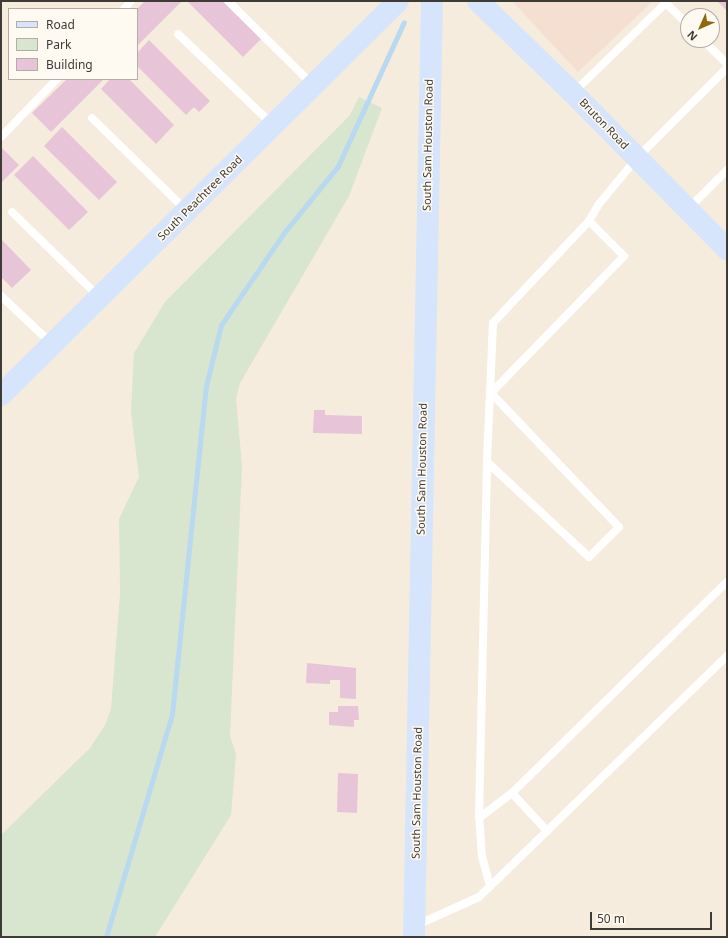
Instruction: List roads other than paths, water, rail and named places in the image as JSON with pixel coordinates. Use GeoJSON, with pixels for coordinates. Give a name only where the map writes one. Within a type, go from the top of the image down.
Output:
{"type":"FeatureCollection","features":[{"type":"Feature","properties":{"kind":"main road","name":"South Peachtree Road"},"geometry":{"type":"LineString","coordinates":[[1,395],[398,1]]}},
{"type":"Feature","properties":{"kind":"main road","name":"South Sam Houston Road"},"geometry":{"type":"LineString","coordinates":[[414,932],[432,1]]}},
{"type":"Feature","properties":{"kind":"main road","name":"Bruton Road"},"geometry":{"type":"LineString","coordinates":[[478,1],[573,92],[727,249]]}},
{"type":"Feature","properties":{"kind":"lane"},"geometry":{"type":"LineString","coordinates":[[228,1],[313,85]]}},
{"type":"Feature","properties":{"kind":"lane"},"geometry":{"type":"LineString","coordinates":[[573,92],[666,3],[680,17]]}},
{"type":"Feature","properties":{"kind":"lane"},"geometry":{"type":"LineString","coordinates":[[178,34],[274,125]]}},
{"type":"Feature","properties":{"kind":"lane"},"geometry":{"type":"LineString","coordinates":[[711,48],[727,64]]}},
{"type":"Feature","properties":{"kind":"lane"},"geometry":{"type":"LineString","coordinates":[[490,886],[482,857],[479,818],[487,462],[493,323],[589,221],[599,204],[637,158],[727,68]]}},
{"type":"Feature","properties":{"kind":"lane"},"geometry":{"type":"LineString","coordinates":[[1,137],[56,80]]}},
{"type":"Feature","properties":{"kind":"lane"},"geometry":{"type":"LineString","coordinates":[[92,118],[187,210]]}},
{"type":"Feature","properties":{"kind":"lane"},"geometry":{"type":"LineString","coordinates":[[688,209],[727,170]]}},
{"type":"Feature","properties":{"kind":"lane"},"geometry":{"type":"LineString","coordinates":[[12,212],[100,298]]}},
{"type":"Feature","properties":{"kind":"lane"},"geometry":{"type":"LineString","coordinates":[[491,393],[624,256],[589,221]]}},
{"type":"Feature","properties":{"kind":"lane"},"geometry":{"type":"LineString","coordinates":[[1,296],[52,344]]}},
{"type":"Feature","properties":{"kind":"lane"},"geometry":{"type":"LineString","coordinates":[[487,462],[589,556],[619,527],[491,393]]}},
{"type":"Feature","properties":{"kind":"lane"},"geometry":{"type":"LineString","coordinates":[[479,818],[512,793],[727,582]]}},
{"type":"Feature","properties":{"kind":"lane"},"geometry":{"type":"LineString","coordinates":[[414,932],[458,909],[490,886],[727,656]]}},
{"type":"Feature","properties":{"kind":"lane"},"geometry":{"type":"LineString","coordinates":[[512,793],[546,831]]}},
{"type":"Feature","properties":{"kind":"waterway"},"geometry":{"type":"LineString","coordinates":[[106,937],[172,714],[206,386],[221,325],[283,234],[338,166],[404,22]]}}]}
